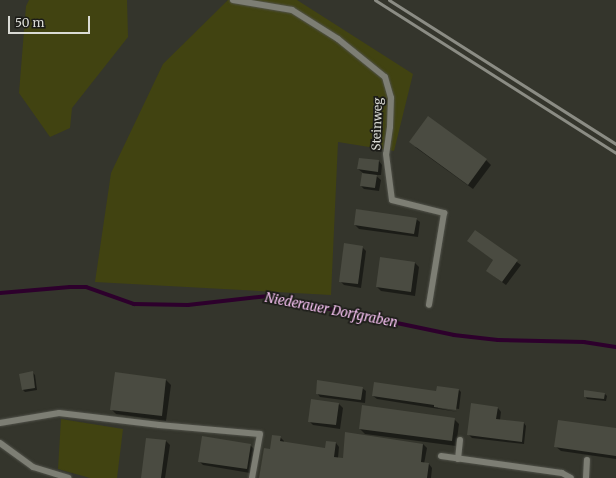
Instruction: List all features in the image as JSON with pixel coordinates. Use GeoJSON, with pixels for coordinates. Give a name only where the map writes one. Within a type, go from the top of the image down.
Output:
{"type":"FeatureCollection","features":[{"type":"Feature","properties":{"kind":"lane","name":"Steinweg"},"geometry":{"type":"LineString","coordinates":[[233,0],[292,10],[338,39],[385,77],[390,98],[390,126],[386,154],[392,200],[444,213],[429,305]]}},
{"type":"Feature","properties":{"kind":"lane"},"geometry":{"type":"LineString","coordinates":[[0,422],[59,413],[260,434],[252,478]]}},
{"type":"Feature","properties":{"kind":"lane"},"geometry":{"type":"LineString","coordinates":[[458,459],[460,440]]}},
{"type":"Feature","properties":{"kind":"lane"},"geometry":{"type":"LineString","coordinates":[[0,443],[33,467],[68,478]]}},
{"type":"Feature","properties":{"kind":"lane"},"geometry":{"type":"LineString","coordinates":[[441,456],[562,473],[571,478]]}},
{"type":"Feature","properties":{"kind":"lane"},"geometry":{"type":"LineString","coordinates":[[586,478],[587,460]]}},
{"type":"Feature","properties":{"kind":"shaded area"},"geometry":{"type":"Polygon","coordinates":[[[29,0],[127,0],[128,37],[72,108],[70,128],[50,137],[19,93],[26,6],[29,0]]]}},
{"type":"Feature","properties":{"kind":"shaded area"},"geometry":{"type":"Polygon","coordinates":[[[228,0],[297,0],[413,74],[394,151],[338,142],[331,295],[95,282],[111,173],[163,64],[228,0]]]}},
{"type":"Feature","properties":{"kind":"shaded area"},"geometry":{"type":"Polygon","coordinates":[[[61,419],[123,429],[117,478],[90,478],[58,469],[61,419]]]}},
{"type":"Feature","properties":{"kind":"building"},"geometry":{"type":"Polygon","coordinates":[[[428,116],[487,159],[468,185],[409,142],[428,116]]]}},
{"type":"Feature","properties":{"kind":"building"},"geometry":{"type":"Polygon","coordinates":[[[359,158],[379,160],[378,172],[357,169],[359,158]]]}},
{"type":"Feature","properties":{"kind":"building"},"geometry":{"type":"Polygon","coordinates":[[[362,173],[377,175],[375,188],[360,186],[362,173]]]}},
{"type":"Feature","properties":{"kind":"building"},"geometry":{"type":"Polygon","coordinates":[[[356,209],[417,218],[414,234],[354,225],[356,209]]]}},
{"type":"Feature","properties":{"kind":"building"},"geometry":{"type":"Polygon","coordinates":[[[475,230],[518,260],[502,282],[486,271],[493,260],[467,241],[475,230]]]}},
{"type":"Feature","properties":{"kind":"building"},"geometry":{"type":"Polygon","coordinates":[[[344,243],[363,246],[358,284],[339,282],[344,243]]]}},
{"type":"Feature","properties":{"kind":"building"},"geometry":{"type":"Polygon","coordinates":[[[380,257],[415,262],[411,292],[376,287],[380,257]]]}},
{"type":"Feature","properties":{"kind":"building"},"geometry":{"type":"Polygon","coordinates":[[[33,371],[35,388],[22,390],[19,374],[33,371]]]}},
{"type":"Feature","properties":{"kind":"building"},"geometry":{"type":"Polygon","coordinates":[[[115,372],[166,379],[162,416],[110,410],[115,372]]]}},
{"type":"Feature","properties":{"kind":"building"},"geometry":{"type":"Polygon","coordinates":[[[317,380],[363,387],[361,400],[316,394],[317,380]]]}},
{"type":"Feature","properties":{"kind":"building"},"geometry":{"type":"Polygon","coordinates":[[[374,382],[436,391],[437,386],[459,389],[456,410],[434,407],[434,405],[372,396],[374,382]]]}},
{"type":"Feature","properties":{"kind":"building"},"geometry":{"type":"Polygon","coordinates":[[[584,390],[605,393],[604,399],[584,397],[584,390]]]}},
{"type":"Feature","properties":{"kind":"building"},"geometry":{"type":"Polygon","coordinates":[[[311,399],[339,403],[336,425],[308,422],[311,399]]]}},
{"type":"Feature","properties":{"kind":"building"},"geometry":{"type":"Polygon","coordinates":[[[471,403],[498,407],[496,419],[524,422],[522,442],[467,435],[471,403]]]}},
{"type":"Feature","properties":{"kind":"building"},"geometry":{"type":"Polygon","coordinates":[[[362,405],[455,418],[452,441],[359,429],[362,405]]]}},
{"type":"Feature","properties":{"kind":"building"},"geometry":{"type":"Polygon","coordinates":[[[558,420],[616,428],[616,456],[554,447],[558,420]]]}},
{"type":"Feature","properties":{"kind":"building"},"geometry":{"type":"Polygon","coordinates":[[[345,432],[423,444],[421,462],[429,463],[427,478],[259,478],[264,448],[270,449],[272,435],[281,436],[280,441],[325,448],[326,441],[336,442],[334,457],[343,458],[345,432]]]}},
{"type":"Feature","properties":{"kind":"building"},"geometry":{"type":"Polygon","coordinates":[[[202,436],[251,444],[247,469],[198,462],[202,436]]]}},
{"type":"Feature","properties":{"kind":"building"},"geometry":{"type":"Polygon","coordinates":[[[146,438],[166,440],[161,478],[141,478],[146,438]]]}},
{"type":"Feature","properties":{"kind":"waterway","name":"Niederauer Dorfgraben"},"geometry":{"type":"LineString","coordinates":[[0,293],[86,287],[134,304],[188,305],[268,296],[454,335],[498,340],[584,342],[616,347]]}},
{"type":"Feature","properties":{"kind":"railway"},"geometry":{"type":"LineString","coordinates":[[375,0],[616,153]]}},
{"type":"Feature","properties":{"kind":"railway"},"geometry":{"type":"LineString","coordinates":[[389,0],[616,144]]}}]}
